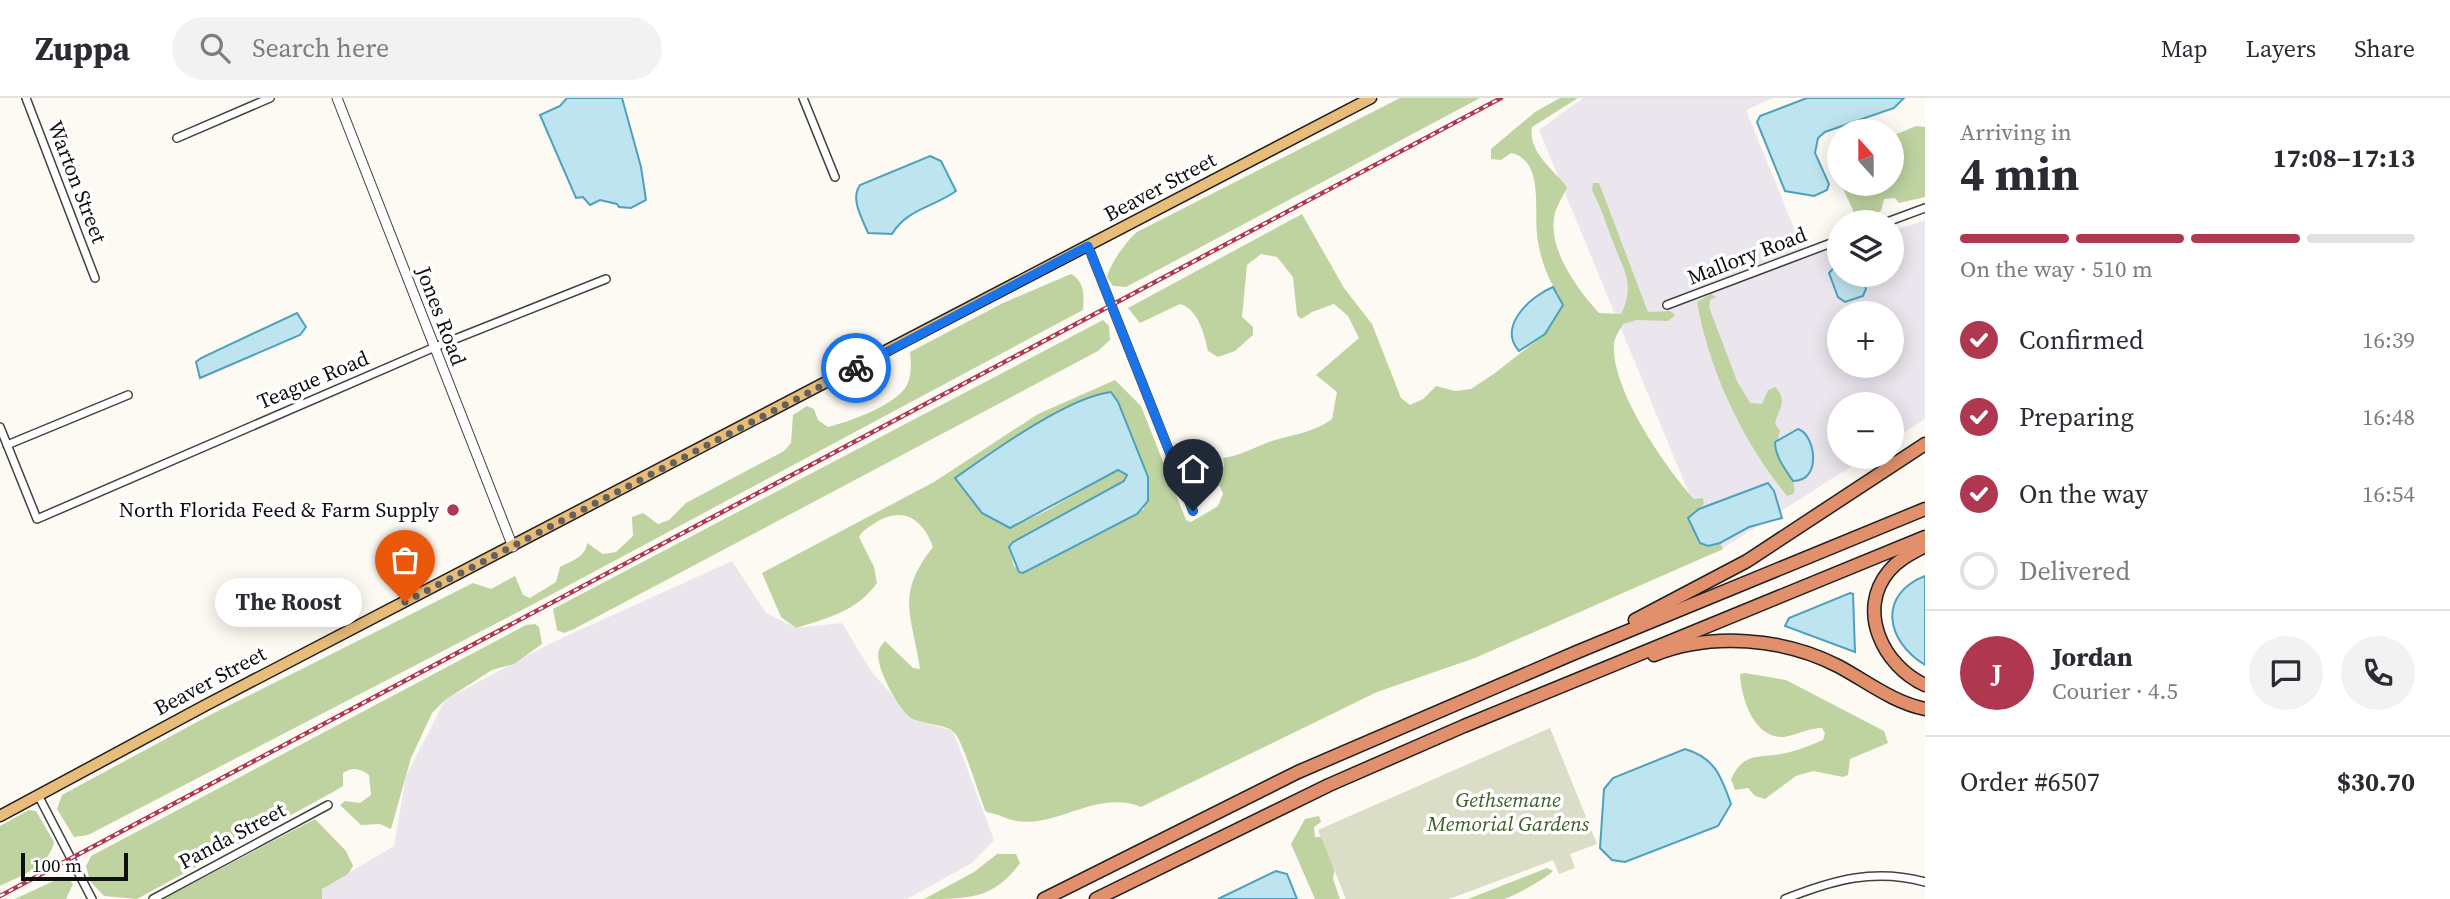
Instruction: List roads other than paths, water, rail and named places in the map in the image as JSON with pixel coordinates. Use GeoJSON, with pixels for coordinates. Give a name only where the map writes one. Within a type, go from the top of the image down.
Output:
{"type":"FeatureCollection","features":[{"type":"Feature","properties":{"kind":"highway"},"geometry":{"type":"LineString","coordinates":[[1577,652],[1747,561],[1925,444]]}},
{"type":"Feature","properties":{"kind":"highway"},"geometry":{"type":"LineString","coordinates":[[1044,899],[1298,772],[1577,652],[1925,509]]}},
{"type":"Feature","properties":{"kind":"highway"},"geometry":{"type":"LineString","coordinates":[[1096,899],[1329,786],[1571,681],[1925,537]]}},
{"type":"Feature","properties":{"kind":"highway"},"geometry":{"type":"LineString","coordinates":[[1925,546],[1906,555],[1889,570],[1879,586],[1874,617],[1879,638],[1893,661],[1909,677],[1925,685]]}},
{"type":"Feature","properties":{"kind":"highway"},"geometry":{"type":"LineString","coordinates":[[1571,681],[1605,675],[1659,653],[1682,647],[1736,641],[1812,655],[1900,703],[1925,709]]}},
{"type":"Feature","properties":{"kind":"main road","name":"Beaver Street"},"geometry":{"type":"LineString","coordinates":[[0,816],[1371,98]]}},
{"type":"Feature","properties":{"kind":"street","name":"Warton Street"},"geometry":{"type":"LineString","coordinates":[[26,98],[95,278]]}},
{"type":"Feature","properties":{"kind":"street"},"geometry":{"type":"LineString","coordinates":[[177,138],[270,98]]}},
{"type":"Feature","properties":{"kind":"street","name":"Jones Road"},"geometry":{"type":"LineString","coordinates":[[337,98],[513,547]]}},
{"type":"Feature","properties":{"kind":"street"},"geometry":{"type":"LineString","coordinates":[[803,98],[835,177]]}},
{"type":"Feature","properties":{"kind":"street"},"geometry":{"type":"LineString","coordinates":[[1904,216],[1925,208]]}},
{"type":"Feature","properties":{"kind":"street","name":"Mallory Road"},"geometry":{"type":"LineString","coordinates":[[1667,305],[1827,245]]}},
{"type":"Feature","properties":{"kind":"street"},"geometry":{"type":"LineString","coordinates":[[1088,246],[1193,511]]}},
{"type":"Feature","properties":{"kind":"street","name":"Teague Road"},"geometry":{"type":"LineString","coordinates":[[7,445],[37,519],[435,347],[606,279]]}},
{"type":"Feature","properties":{"kind":"street"},"geometry":{"type":"LineString","coordinates":[[0,427],[7,445],[128,395]]}},
{"type":"Feature","properties":{"kind":"street"},"geometry":{"type":"LineString","coordinates":[[38,795],[92,898]]}},
{"type":"Feature","properties":{"kind":"street","name":"Panda Street"},"geometry":{"type":"LineString","coordinates":[[153,899],[328,804]]}},
{"type":"Feature","properties":{"kind":"street"},"geometry":{"type":"LineString","coordinates":[[1785,899],[1828,883],[1857,876],[1879,874],[1925,882]]}},
{"type":"Feature","properties":{"kind":"water"},"geometry":{"type":"Polygon","coordinates":[[[567,98],[622,98],[641,167],[646,200],[631,208],[600,200],[590,205],[583,197],[576,198],[540,115],[560,106],[567,98]]]}},
{"type":"Feature","properties":{"kind":"water"},"geometry":{"type":"Polygon","coordinates":[[[1807,98],[1904,98],[1894,108],[1862,119],[1827,119],[1827,131],[1818,138],[1815,153],[1827,180],[1827,190],[1814,196],[1785,191],[1757,122],[1760,116],[1807,98]]]}},
{"type":"Feature","properties":{"kind":"water"},"geometry":{"type":"Polygon","coordinates":[[[930,156],[941,161],[956,191],[905,219],[892,234],[868,233],[856,196],[860,185],[930,156]]]}},
{"type":"Feature","properties":{"kind":"water"},"geometry":{"type":"Polygon","coordinates":[[[1553,287],[1563,305],[1545,334],[1519,351],[1513,341],[1514,322],[1535,297],[1553,287]]]}},
{"type":"Feature","properties":{"kind":"water"},"geometry":{"type":"Polygon","coordinates":[[[1834,287],[1865,287],[1863,296],[1848,301],[1838,297],[1834,287]]]}},
{"type":"Feature","properties":{"kind":"water"},"geometry":{"type":"Polygon","coordinates":[[[297,313],[306,327],[300,335],[200,378],[196,362],[201,358],[297,313]]]}},
{"type":"Feature","properties":{"kind":"water"},"geometry":{"type":"Polygon","coordinates":[[[1111,392],[1118,402],[1148,477],[1148,501],[1137,514],[1023,573],[1019,572],[1009,547],[1013,542],[1124,481],[1127,475],[1118,470],[1010,528],[982,513],[955,478],[1052,415],[1093,396],[1111,392]]]}},
{"type":"Feature","properties":{"kind":"water"},"geometry":{"type":"Polygon","coordinates":[[[1798,429],[1809,439],[1813,457],[1809,474],[1803,479],[1793,481],[1779,457],[1775,442],[1798,429]]]}},
{"type":"Feature","properties":{"kind":"water"},"geometry":{"type":"Polygon","coordinates":[[[1768,483],[1774,491],[1782,518],[1749,527],[1720,543],[1708,546],[1700,543],[1688,518],[1699,509],[1768,483]]]}},
{"type":"Feature","properties":{"kind":"water"},"geometry":{"type":"Polygon","coordinates":[[[1925,576],[1925,665],[1902,644],[1892,619],[1899,595],[1910,584],[1925,576]]]}},
{"type":"Feature","properties":{"kind":"water"},"geometry":{"type":"Polygon","coordinates":[[[1853,594],[1855,652],[1785,626],[1789,618],[1853,594]]]}},
{"type":"Feature","properties":{"kind":"water"},"geometry":{"type":"Polygon","coordinates":[[[1685,749],[1710,763],[1724,785],[1731,804],[1718,826],[1625,862],[1612,860],[1600,848],[1604,789],[1613,778],[1685,749]]]}},
{"type":"Feature","properties":{"kind":"water"},"geometry":{"type":"Polygon","coordinates":[[[1276,871],[1287,874],[1297,899],[1218,899],[1276,871]]]}},
{"type":"Feature","properties":{"kind":"railway"},"geometry":{"type":"LineString","coordinates":[[0,896],[1501,98]]}},
{"type":"Feature","properties":{"kind":"place","name":"North Florida Feed & Farm Supply"},"geometry":{"type":"Point","coordinates":[453,510]}},
{"type":"Feature","properties":{"kind":"place","name":"The Roost"},"geometry":{"type":"Point","coordinates":[405,602]}},
{"type":"Feature","properties":{"kind":"park label","name":"Gethsemane Memorial Gardens"},"geometry":{"type":"Point","coordinates":[1508,812]}}]}
